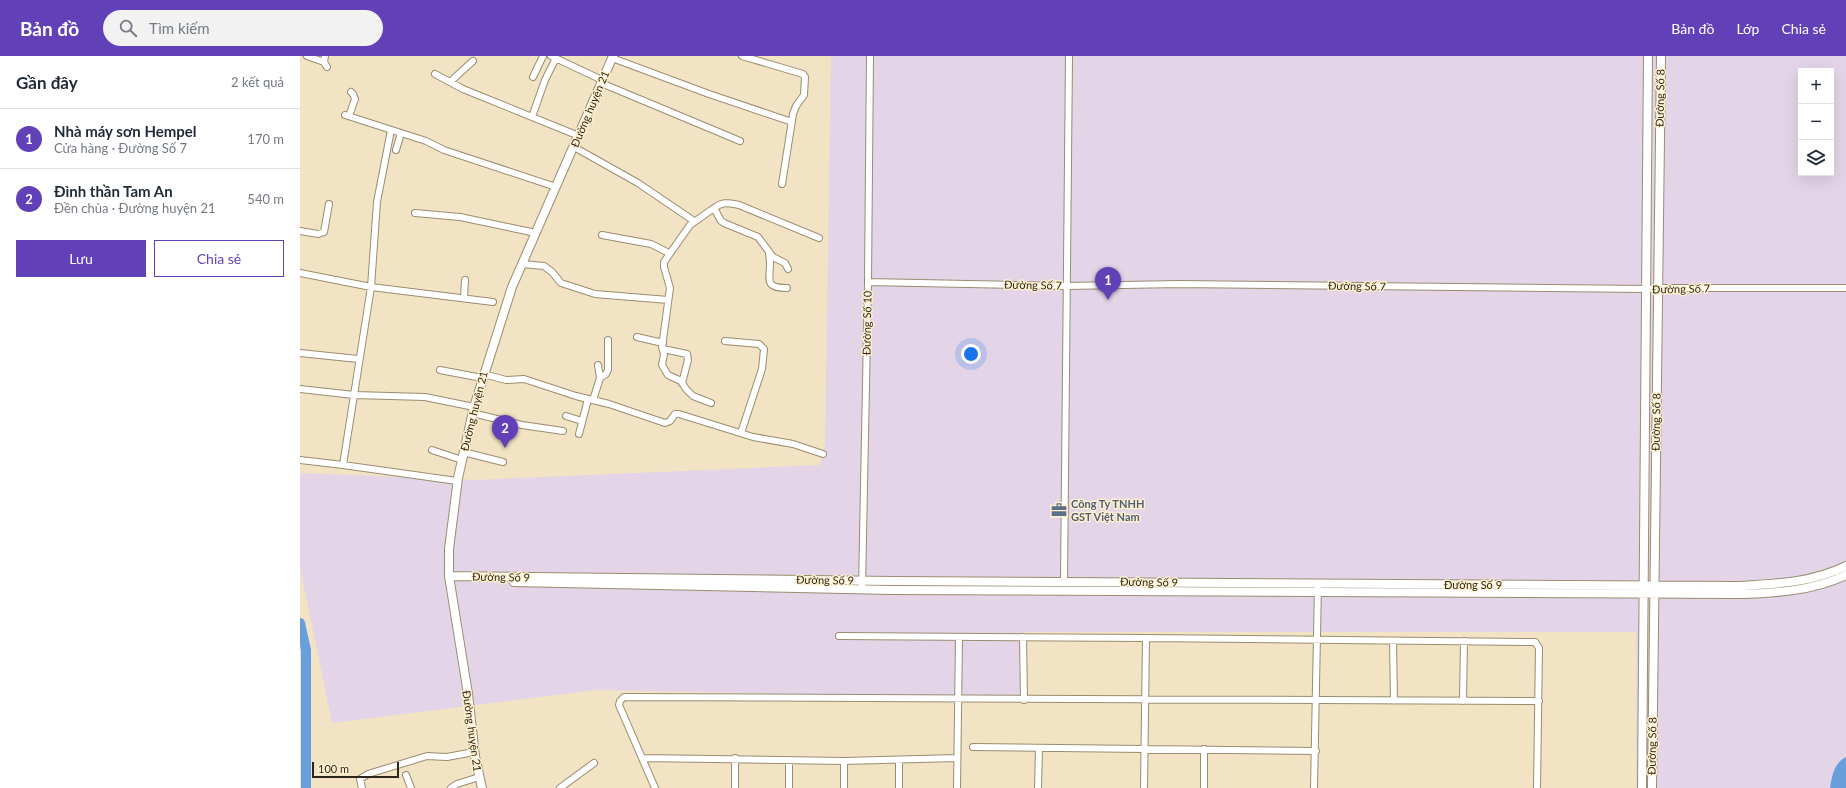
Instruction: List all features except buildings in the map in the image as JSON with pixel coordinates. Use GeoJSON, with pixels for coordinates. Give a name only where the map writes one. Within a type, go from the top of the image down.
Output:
{"type":"FeatureCollection","features":[{"type":"Feature","properties":{"kind":"street"},"geometry":{"type":"LineString","coordinates":[[307,56],[325,62]]}},
{"type":"Feature","properties":{"kind":"street"},"geometry":{"type":"LineString","coordinates":[[533,77],[543,56]]}},
{"type":"Feature","properties":{"kind":"street"},"geometry":{"type":"LineString","coordinates":[[742,56],[805,75],[804,95],[796,106],[792,122],[782,184]]}},
{"type":"Feature","properties":{"kind":"street","name":"Đường Số 10"},"geometry":{"type":"LineString","coordinates":[[862,589],[868,282],[870,56]]}},
{"type":"Feature","properties":{"kind":"street"},"geometry":{"type":"LineString","coordinates":[[1064,581],[1069,56]]}},
{"type":"Feature","properties":{"kind":"street","name":"Đường Số 8"},"geometry":{"type":"LineString","coordinates":[[1642,788],[1648,56]]}},
{"type":"Feature","properties":{"kind":"street","name":"Đường Số 8"},"geometry":{"type":"LineString","coordinates":[[1652,788],[1661,56]]}},
{"type":"Feature","properties":{"kind":"street"},"geometry":{"type":"LineString","coordinates":[[532,117],[554,57],[602,81],[740,141]]}},
{"type":"Feature","properties":{"kind":"street"},"geometry":{"type":"LineString","coordinates":[[612,57],[709,94],[792,122]]}},
{"type":"Feature","properties":{"kind":"street","name":"Đường huyện 21"},"geometry":{"type":"LineString","coordinates":[[482,788],[474,752],[467,687],[449,579],[449,548],[457,481],[473,410],[512,287],[612,57]]}},
{"type":"Feature","properties":{"kind":"street"},"geometry":{"type":"LineString","coordinates":[[451,81],[473,60]]}},
{"type":"Feature","properties":{"kind":"street"},"geometry":{"type":"LineString","coordinates":[[435,74],[451,81],[463,89],[578,136]]}},
{"type":"Feature","properties":{"kind":"street"},"geometry":{"type":"LineString","coordinates":[[351,92],[355,99],[347,116],[426,141],[444,150],[556,187]]}},
{"type":"Feature","properties":{"kind":"street"},"geometry":{"type":"LineString","coordinates":[[343,465],[358,359],[371,287],[377,202],[391,130]]}},
{"type":"Feature","properties":{"kind":"street"},"geometry":{"type":"LineString","coordinates":[[396,150],[401,133]]}},
{"type":"Feature","properties":{"kind":"street"},"geometry":{"type":"LineString","coordinates":[[574,147],[638,183],[694,221]]}},
{"type":"Feature","properties":{"kind":"street"},"geometry":{"type":"LineString","coordinates":[[711,403],[693,396],[682,383],[668,375],[662,365],[670,283],[664,267],[664,262],[669,253],[694,221],[714,208],[727,202],[739,205],[819,238]]}},
{"type":"Feature","properties":{"kind":"street"},"geometry":{"type":"LineString","coordinates":[[300,231],[318,234],[324,232],[329,204]]}},
{"type":"Feature","properties":{"kind":"street"},"geometry":{"type":"LineString","coordinates":[[714,208],[721,221],[758,237],[769,253],[775,259],[785,263],[788,269]]}},
{"type":"Feature","properties":{"kind":"street"},"geometry":{"type":"LineString","coordinates":[[415,213],[460,217],[536,233]]}},
{"type":"Feature","properties":{"kind":"street"},"geometry":{"type":"LineString","coordinates":[[602,235],[651,244],[669,253]]}},
{"type":"Feature","properties":{"kind":"street"},"geometry":{"type":"LineString","coordinates":[[769,253],[768,277],[770,284],[775,287],[787,288]]}},
{"type":"Feature","properties":{"kind":"street"},"geometry":{"type":"LineString","coordinates":[[522,264],[544,266],[552,272],[561,284],[595,294],[668,300]]}},
{"type":"Feature","properties":{"kind":"street"},"geometry":{"type":"LineString","coordinates":[[300,273],[371,287],[493,302]]}},
{"type":"Feature","properties":{"kind":"street"},"geometry":{"type":"LineString","coordinates":[[464,298],[465,280]]}},
{"type":"Feature","properties":{"kind":"street","name":"Đường Số 7"},"geometry":{"type":"LineString","coordinates":[[868,282],[1066,286],[1179,284],[1647,289],[1846,288]]}},
{"type":"Feature","properties":{"kind":"street"},"geometry":{"type":"LineString","coordinates":[[638,337],[686,353],[688,356],[682,383]]}},
{"type":"Feature","properties":{"kind":"street"},"geometry":{"type":"LineString","coordinates":[[600,378],[606,374],[608,370],[608,340]]}},
{"type":"Feature","properties":{"kind":"street"},"geometry":{"type":"LineString","coordinates":[[725,341],[759,344],[764,349],[762,369],[741,433]]}},
{"type":"Feature","properties":{"kind":"street"},"geometry":{"type":"LineString","coordinates":[[300,353],[358,359]]}},
{"type":"Feature","properties":{"kind":"street"},"geometry":{"type":"LineString","coordinates":[[579,434],[582,421],[600,378],[598,365]]}},
{"type":"Feature","properties":{"kind":"street"},"geometry":{"type":"LineString","coordinates":[[440,370],[506,380],[524,379],[665,423],[670,421],[675,414],[679,414],[741,433],[793,444],[822,454]]}},
{"type":"Feature","properties":{"kind":"street"},"geometry":{"type":"LineString","coordinates":[[300,389],[354,395],[425,397],[522,425],[563,431]]}},
{"type":"Feature","properties":{"kind":"street"},"geometry":{"type":"LineString","coordinates":[[566,416],[582,421]]}},
{"type":"Feature","properties":{"kind":"street"},"geometry":{"type":"LineString","coordinates":[[432,450],[503,462]]}},
{"type":"Feature","properties":{"kind":"street"},"geometry":{"type":"LineString","coordinates":[[300,460],[457,481]]}},
{"type":"Feature","properties":{"kind":"street","name":"Đường Số 9"},"geometry":{"type":"LineString","coordinates":[[449,579],[862,589],[1318,588],[1644,590],[1654,588],[1783,584],[1805,580],[1833,572],[1846,566]]}},
{"type":"Feature","properties":{"kind":"street","name":"Đường Số 9"},"geometry":{"type":"LineString","coordinates":[[1654,588],[1738,594],[1783,593],[1836,580],[1846,575]]}},
{"type":"Feature","properties":{"kind":"street","name":"Đường Số 9"},"geometry":{"type":"LineString","coordinates":[[449,579],[1064,581],[1318,588]]}},
{"type":"Feature","properties":{"kind":"street"},"geometry":{"type":"LineString","coordinates":[[1314,788],[1316,751],[1318,588]]}},
{"type":"Feature","properties":{"kind":"street"},"geometry":{"type":"LineString","coordinates":[[839,636],[1535,642],[1538,648],[1539,701],[1537,788]]}},
{"type":"Feature","properties":{"kind":"street"},"geometry":{"type":"LineString","coordinates":[[957,788],[959,637]]}},
{"type":"Feature","properties":{"kind":"street"},"geometry":{"type":"LineString","coordinates":[[1023,637],[1024,700]]}},
{"type":"Feature","properties":{"kind":"street"},"geometry":{"type":"LineString","coordinates":[[1144,788],[1146,638]]}},
{"type":"Feature","properties":{"kind":"street"},"geometry":{"type":"LineString","coordinates":[[1393,641],[1394,701]]}},
{"type":"Feature","properties":{"kind":"street"},"geometry":{"type":"LineString","coordinates":[[1463,701],[1464,641]]}},
{"type":"Feature","properties":{"kind":"street"},"geometry":{"type":"LineString","coordinates":[[655,788],[619,705],[620,701],[624,697],[957,698],[1024,700],[1084,698],[1539,701]]}},
{"type":"Feature","properties":{"kind":"street"},"geometry":{"type":"LineString","coordinates":[[973,747],[1316,751]]}},
{"type":"Feature","properties":{"kind":"street"},"geometry":{"type":"LineString","coordinates":[[1038,788],[1039,748]]}},
{"type":"Feature","properties":{"kind":"street"},"geometry":{"type":"LineString","coordinates":[[1204,749],[1204,788]]}},
{"type":"Feature","properties":{"kind":"street"},"geometry":{"type":"LineString","coordinates":[[362,788],[360,779],[368,774],[428,756],[447,757],[474,752]]}},
{"type":"Feature","properties":{"kind":"street"},"geometry":{"type":"LineString","coordinates":[[642,758],[734,758],[844,761],[957,758]]}},
{"type":"Feature","properties":{"kind":"street"},"geometry":{"type":"LineString","coordinates":[[734,758],[735,788]]}},
{"type":"Feature","properties":{"kind":"street"},"geometry":{"type":"LineString","coordinates":[[789,760],[789,788]]}},
{"type":"Feature","properties":{"kind":"street"},"geometry":{"type":"LineString","coordinates":[[899,760],[899,788]]}},
{"type":"Feature","properties":{"kind":"street"},"geometry":{"type":"LineString","coordinates":[[844,761],[844,788]]}},
{"type":"Feature","properties":{"kind":"street"},"geometry":{"type":"LineString","coordinates":[[560,788],[594,763]]}},
{"type":"Feature","properties":{"kind":"street"},"geometry":{"type":"LineString","coordinates":[[406,775],[411,788]]}},
{"type":"Feature","properties":{"kind":"street"},"geometry":{"type":"LineString","coordinates":[[451,788],[457,784],[479,777]]}},
{"type":"Feature","properties":{"kind":"shaded area"},"geometry":{"type":"Polygon","coordinates":[[[831,56],[1846,56],[1846,788],[1636,788],[1636,632],[1022,632],[1021,699],[596,690],[332,723],[300,567],[300,473],[476,480],[820,465],[825,444],[831,56]]]}},
{"type":"Feature","properties":{"kind":"water"},"geometry":{"type":"Polygon","coordinates":[[[1846,757],[1846,788],[1830,788],[1836,766],[1846,757]]]}},
{"type":"Feature","properties":{"kind":"waterway"},"geometry":{"type":"LineString","coordinates":[[300,623],[306,650],[306,788]]}},
{"type":"Feature","properties":{"kind":"place","name":"Nhà máy sơn Hempel"},"geometry":{"type":"Point","coordinates":[1108,300]}},
{"type":"Feature","properties":{"kind":"place","name":"Đình thần Tam An"},"geometry":{"type":"Point","coordinates":[505,448]}},
{"type":"Feature","properties":{"kind":"place","name":"Công Ty TNHH GST Việt Nam"},"geometry":{"type":"Point","coordinates":[1059,510]}}]}
